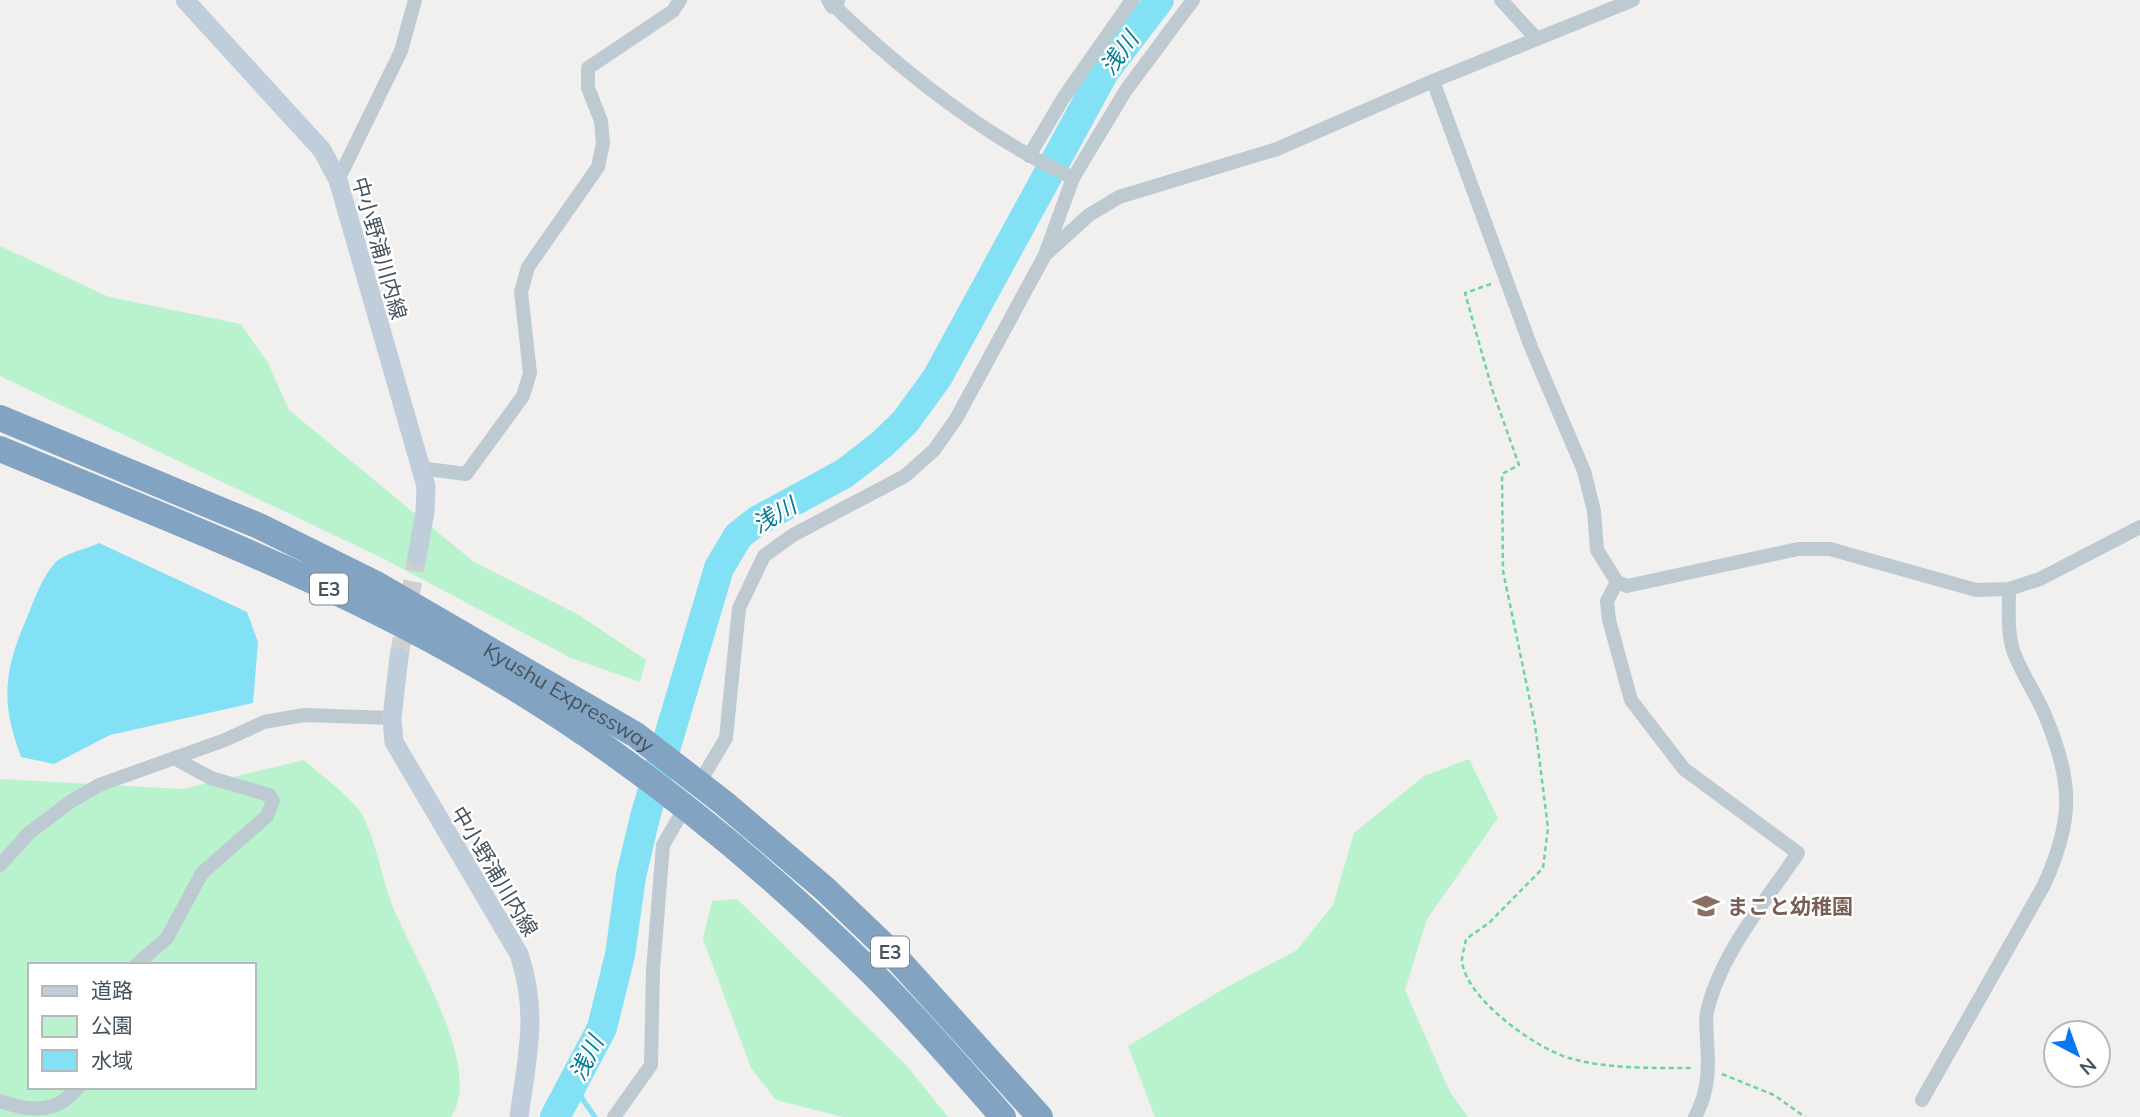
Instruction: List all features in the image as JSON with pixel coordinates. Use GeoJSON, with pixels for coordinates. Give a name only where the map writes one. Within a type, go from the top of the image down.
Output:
{"type":"FeatureCollection","features":[{"type":"Feature","properties":{"kind":"highway","name":"Kyushu Expressway"},"geometry":{"type":"LineString","coordinates":[[0,418],[259,526],[318,555],[446,624],[636,735],[724,803],[825,889],[891,952],[1040,1117]]}},
{"type":"Feature","properties":{"kind":"highway","name":"Kyushu Expressway"},"geometry":{"type":"LineString","coordinates":[[0,449],[244,548],[362,604],[475,665],[591,738],[707,826],[872,973],[1003,1117]]}},
{"type":"Feature","properties":{"kind":"main road","name":"中小野浦川内線"},"geometry":{"type":"LineString","coordinates":[[185,0],[322,150],[338,180],[426,486],[425,512],[416,557]]}},
{"type":"Feature","properties":{"kind":"main road","name":"中小野浦川内線"},"geometry":{"type":"LineString","coordinates":[[399,657],[392,718],[394,742],[403,763],[519,954],[530,986],[531,1027],[519,1117]]}},
{"type":"Feature","properties":{"kind":"street"},"geometry":{"type":"LineString","coordinates":[[338,180],[401,51],[415,0]]}},
{"type":"Feature","properties":{"kind":"street"},"geometry":{"type":"LineString","coordinates":[[420,468],[466,474],[523,396],[530,373],[521,292],[528,267],[598,167],[603,143],[601,121],[588,88],[588,68],[673,11],[680,0]]}},
{"type":"Feature","properties":{"kind":"street"},"geometry":{"type":"LineString","coordinates":[[1032,158],[1064,97],[1132,0]]}},
{"type":"Feature","properties":{"kind":"street"},"geometry":{"type":"LineString","coordinates":[[614,1117],[651,1065],[653,970],[663,845],[726,738],[733,644],[739,608],[751,577],[764,556],[793,535],[905,476],[934,450],[956,419],[1045,255],[1069,176],[1126,90],[1193,0]]}},
{"type":"Feature","properties":{"kind":"street"},"geometry":{"type":"LineString","coordinates":[[1501,0],[1536,38]]}},
{"type":"Feature","properties":{"kind":"street"},"geometry":{"type":"LineString","coordinates":[[1045,255],[1089,215],[1119,197],[1144,187],[1221,168],[1277,149],[1433,81],[1633,0]]}},
{"type":"Feature","properties":{"kind":"street"},"geometry":{"type":"LineString","coordinates":[[832,2],[858,31],[939,95],[1032,158],[1069,176]]}},
{"type":"Feature","properties":{"kind":"street"},"geometry":{"type":"LineString","coordinates":[[1433,81],[1551,398],[1584,471],[1594,511],[1597,550],[1617,582],[1627,586],[1798,550],[1830,549],[1976,590],[2009,589],[2040,579],[2140,527]]}},
{"type":"Feature","properties":{"kind":"street"},"geometry":{"type":"LineString","coordinates":[[1617,582],[1607,601],[1609,620],[1631,701],[1684,769],[1798,853],[1744,933],[1714,985],[1706,1016],[1709,1069],[1706,1097],[1695,1117]]}},
{"type":"Feature","properties":{"kind":"street"},"geometry":{"type":"LineString","coordinates":[[1922,1100],[2044,885],[2059,851],[2067,818],[2065,771],[2045,715],[2013,651],[2009,589]]}},
{"type":"Feature","properties":{"kind":"street"},"geometry":{"type":"LineString","coordinates":[[0,865],[29,834],[70,802],[99,785],[176,758],[264,722],[304,715],[392,718]]}},
{"type":"Feature","properties":{"kind":"street"},"geometry":{"type":"LineString","coordinates":[[138,963],[167,938],[202,873],[267,816],[273,801],[269,795],[211,778],[176,758]]}},
{"type":"Feature","properties":{"kind":"street"},"geometry":{"type":"LineString","coordinates":[[0,1101],[24,1109],[47,1110],[61,1103],[76,1089]]}},
{"type":"Feature","properties":{"kind":"path"},"geometry":{"type":"LineString","coordinates":[[1507,278],[1465,293],[1492,389],[1519,465],[1502,474],[1503,571],[1535,725],[1548,828],[1543,868],[1489,923],[1466,939],[1462,961],[1470,981],[1486,1005],[1520,1031],[1567,1058],[1596,1063],[1709,1069],[1774,1096],[1805,1117]]}},
{"type":"Feature","properties":{"kind":"green space"},"geometry":{"type":"Polygon","coordinates":[[[0,246],[109,297],[241,324],[268,363],[289,410],[474,562],[579,615],[646,660],[640,682],[571,658],[380,557],[0,376],[0,246]]]}},
{"type":"Feature","properties":{"kind":"green space"},"geometry":{"type":"Polygon","coordinates":[[[1469,759],[1498,818],[1427,919],[1405,990],[1450,1092],[1468,1117],[1155,1117],[1128,1046],[1225,988],[1297,950],[1333,905],[1354,833],[1424,776],[1469,759]]]}},
{"type":"Feature","properties":{"kind":"green space"},"geometry":{"type":"Polygon","coordinates":[[[304,760],[344,795],[363,816],[391,902],[441,1010],[452,1041],[459,1070],[459,1096],[451,1117],[0,1117],[0,779],[183,789],[304,760]]]}},
{"type":"Feature","properties":{"kind":"green space"},"geometry":{"type":"Polygon","coordinates":[[[737,899],[906,1065],[948,1117],[843,1117],[776,1100],[751,1068],[703,939],[712,901],[737,899]]]}},
{"type":"Feature","properties":{"kind":"water"},"geometry":{"type":"Polygon","coordinates":[[[99,543],[247,612],[258,642],[253,703],[110,735],[54,764],[21,757],[14,737],[8,702],[10,669],[20,635],[39,588],[55,563],[99,543]]]}},
{"type":"Feature","properties":{"kind":"waterway","name":"浅川"},"geometry":{"type":"LineString","coordinates":[[555,1117],[602,1028],[620,955],[631,876],[645,817],[719,568],[738,536],[757,521],[845,473],[905,422],[937,378],[1104,72],[1159,0]]}},
{"type":"Feature","properties":{"kind":"waterway"},"geometry":{"type":"LineString","coordinates":[[576,1080],[583,1100],[595,1117]]}},
{"type":"Feature","properties":{"kind":"tunnel"},"geometry":{"type":"LineString","coordinates":[[399,657],[417,557]]}},
{"type":"Feature","properties":{"kind":"place","name":"まこと幼稚園"},"geometry":{"type":"Point","coordinates":[1706,906]}}]}
